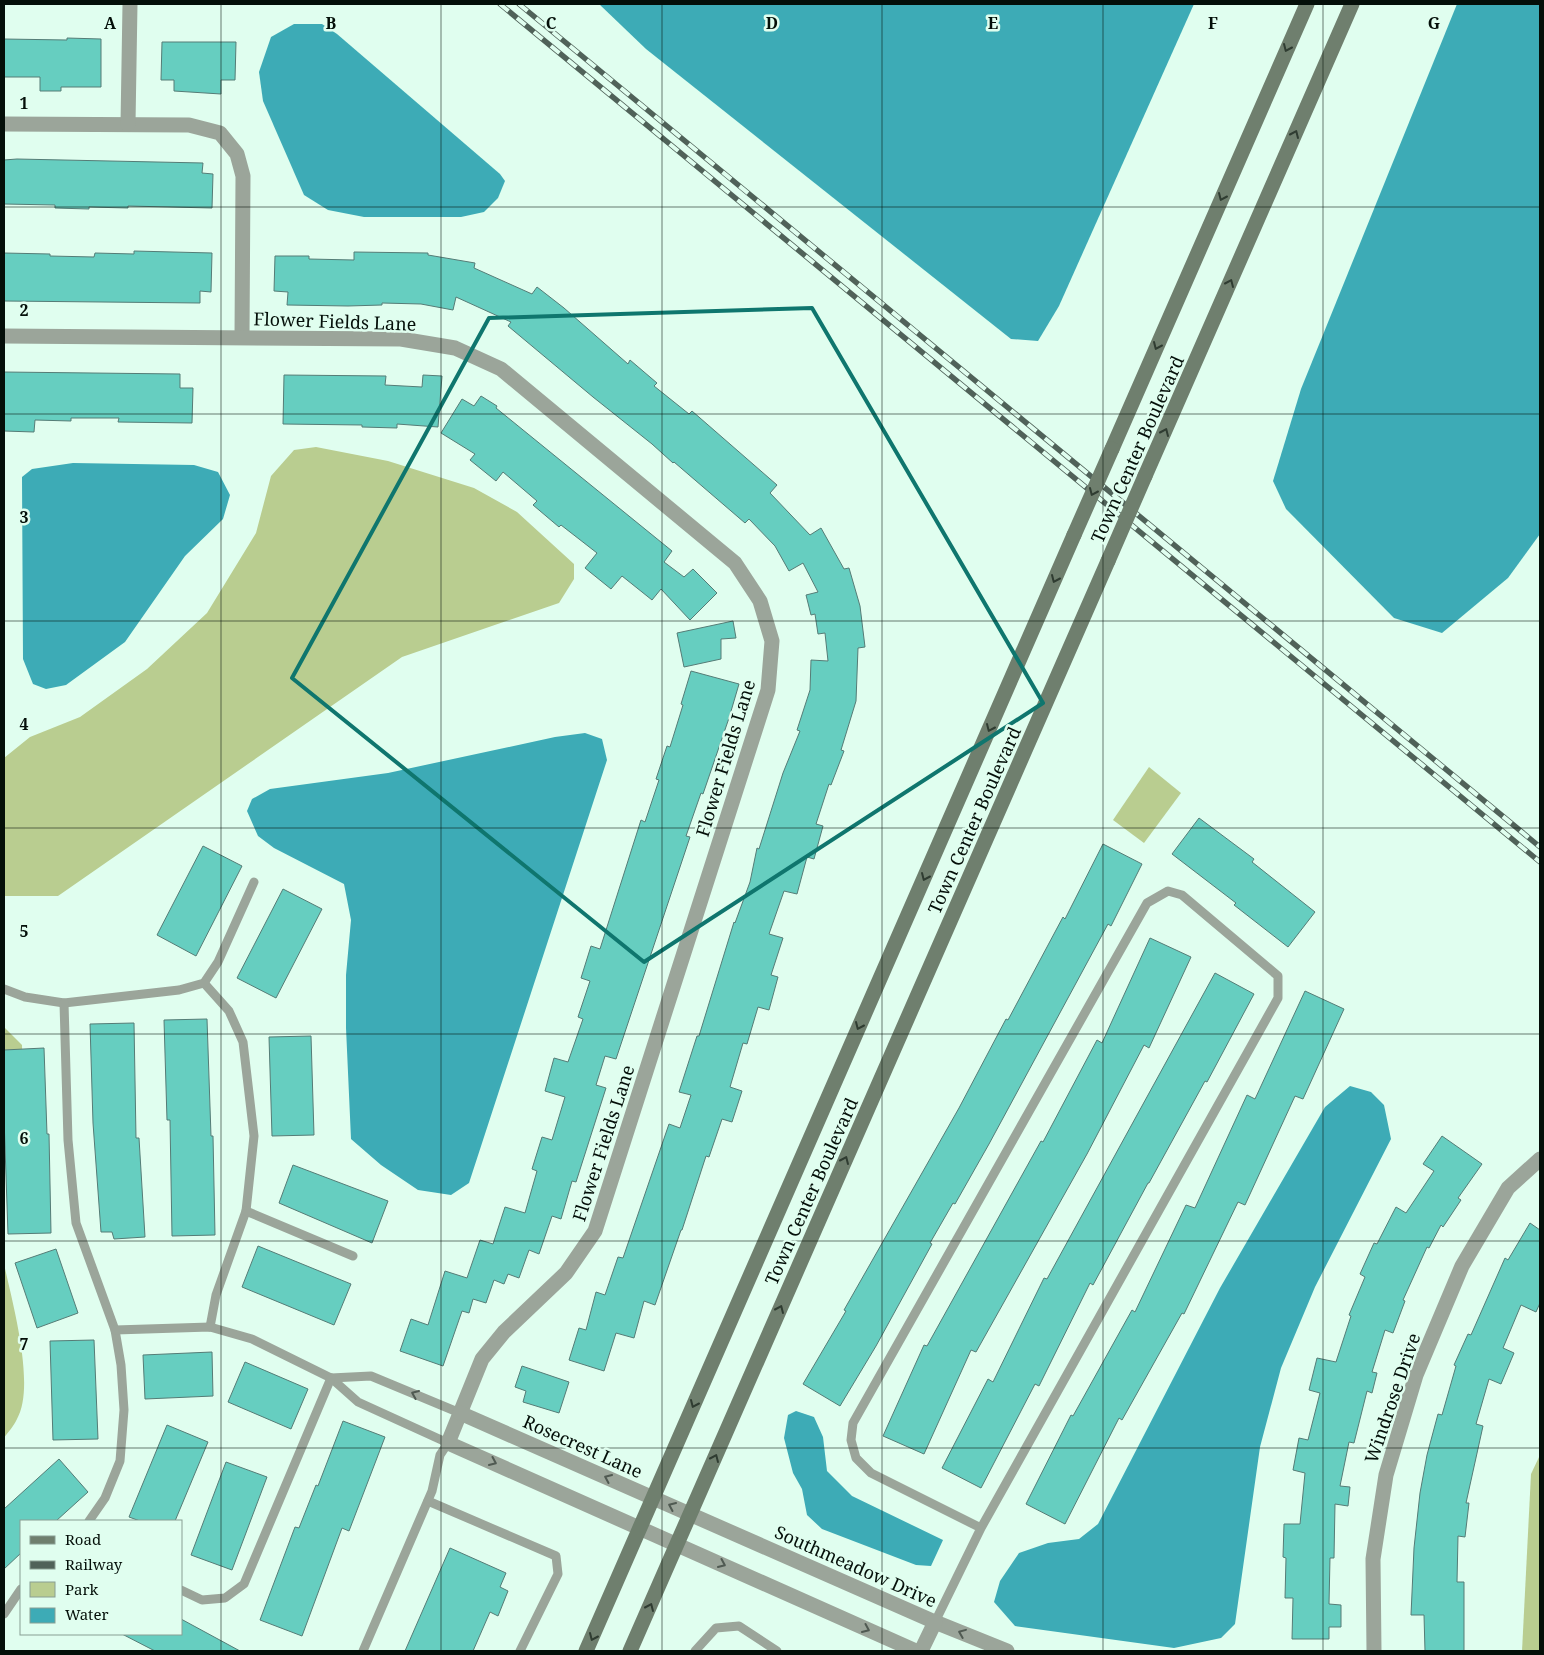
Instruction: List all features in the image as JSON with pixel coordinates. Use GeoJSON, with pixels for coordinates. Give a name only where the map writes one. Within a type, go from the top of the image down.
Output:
{"type":"FeatureCollection","features":[{"type":"Feature","properties":{"kind":"main road","name":"Town Center Boulevard"},"geometry":{"type":"LineString","coordinates":[[586,1651],[1307,4]]}},
{"type":"Feature","properties":{"kind":"main road","name":"Town Center Boulevard"},"geometry":{"type":"LineString","coordinates":[[630,1651],[1352,4]]}},
{"type":"Feature","properties":{"kind":"street"},"geometry":{"type":"LineString","coordinates":[[128,124],[130,4]]}},
{"type":"Feature","properties":{"kind":"street","name":"Flower Fields Lane"},"geometry":{"type":"LineString","coordinates":[[4,124],[189,125],[220,133],[237,154],[243,176],[242,338]]}},
{"type":"Feature","properties":{"kind":"street","name":"Flower Fields Lane"},"geometry":{"type":"LineString","coordinates":[[4,336],[401,339],[455,348],[501,369],[735,563],[760,600],[772,642],[768,690],[595,1231],[566,1274],[504,1332],[482,1359],[448,1443]]}},
{"type":"Feature","properties":{"kind":"street","name":"Windrose Drive"},"geometry":{"type":"LineString","coordinates":[[1374,1651],[1374,1559],[1386,1475],[1416,1375],[1462,1266],[1508,1188],[1540,1159]]}},
{"type":"Feature","properties":{"kind":"street","name":"Rosecrest Lane"},"geometry":{"type":"LineString","coordinates":[[460,1413],[690,1514]]}},
{"type":"Feature","properties":{"kind":"street"},"geometry":{"type":"LineString","coordinates":[[448,1443],[916,1651]]}},
{"type":"Feature","properties":{"kind":"street","name":"Southmeadow Drive"},"geometry":{"type":"LineString","coordinates":[[690,1514],[936,1622],[1007,1651]]}},
{"type":"Feature","properties":{"kind":"street"},"geometry":{"type":"LineString","coordinates":[[921,1651],[936,1622]]}},
{"type":"Feature","properties":{"kind":"lane"},"geometry":{"type":"LineString","coordinates":[[4,989],[25,997],[64,1003],[179,990],[204,983],[218,962],[254,882]]}},
{"type":"Feature","properties":{"kind":"lane"},"geometry":{"type":"LineString","coordinates":[[936,1622],[981,1528],[1278,998],[1278,976],[1182,894],[1168,892],[1147,903],[853,1423],[851,1440],[856,1458],[871,1473],[981,1528]]}},
{"type":"Feature","properties":{"kind":"lane"},"geometry":{"type":"LineString","coordinates":[[204,983],[229,1011],[243,1042],[254,1136],[246,1211],[216,1295],[210,1327]]}},
{"type":"Feature","properties":{"kind":"lane"},"geometry":{"type":"LineString","coordinates":[[64,1003],[68,1140],[76,1223],[115,1330],[121,1365],[124,1410],[120,1461],[106,1498],[90,1520]]}},
{"type":"Feature","properties":{"kind":"lane"},"geometry":{"type":"LineString","coordinates":[[246,1211],[353,1256]]}},
{"type":"Feature","properties":{"kind":"lane"},"geometry":{"type":"LineString","coordinates":[[115,1330],[210,1327],[252,1339],[330,1378],[358,1402],[448,1443],[440,1455],[432,1492],[363,1651]]}},
{"type":"Feature","properties":{"kind":"lane"},"geometry":{"type":"LineString","coordinates":[[330,1378],[371,1376],[460,1413]]}},
{"type":"Feature","properties":{"kind":"lane"},"geometry":{"type":"LineString","coordinates":[[182,1590],[202,1600],[225,1598],[244,1584],[330,1378]]}},
{"type":"Feature","properties":{"kind":"lane"},"geometry":{"type":"LineString","coordinates":[[428,1501],[556,1556],[558,1574],[520,1651]]}},
{"type":"Feature","properties":{"kind":"lane"},"geometry":{"type":"LineString","coordinates":[[4,1614],[20,1590]]}},
{"type":"Feature","properties":{"kind":"lane"},"geometry":{"type":"LineString","coordinates":[[695,1651],[716,1628],[739,1626],[777,1651]]}},
{"type":"Feature","properties":{"kind":"highlighted area"},"geometry":{"type":"Polygon","coordinates":[[[812,308],[1043,703],[644,962],[292,678],[489,318],[812,308]]]}},
{"type":"Feature","properties":{"kind":"green space"},"geometry":{"type":"Polygon","coordinates":[[[316,447],[388,461],[474,488],[517,512],[574,564],[574,579],[559,603],[402,657],[58,896],[4,896],[4,758],[30,737],[80,717],[147,669],[207,613],[256,533],[271,476],[294,450],[316,447]]]}},
{"type":"Feature","properties":{"kind":"green space"},"geometry":{"type":"Polygon","coordinates":[[[1149,767],[1181,793],[1144,843],[1113,820],[1149,767]]]}},
{"type":"Feature","properties":{"kind":"green space"},"geometry":{"type":"Polygon","coordinates":[[[4,1027],[22,1045],[23,1084],[8,1125],[4,1156],[4,1027]]]}},
{"type":"Feature","properties":{"kind":"green space"},"geometry":{"type":"Polygon","coordinates":[[[4,1264],[21,1343],[24,1386],[22,1404],[17,1419],[4,1438],[4,1264]]]}},
{"type":"Feature","properties":{"kind":"green space"},"geometry":{"type":"Polygon","coordinates":[[[1540,1455],[1540,1651],[1522,1651],[1531,1474],[1540,1455]]]}},
{"type":"Feature","properties":{"kind":"water"},"geometry":{"type":"Polygon","coordinates":[[[599,4],[1194,4],[1059,306],[1038,341],[1011,339],[646,49],[599,4]]]}},
{"type":"Feature","properties":{"kind":"water"},"geometry":{"type":"Polygon","coordinates":[[[1457,4],[1540,4],[1540,534],[1508,578],[1442,633],[1394,618],[1286,509],[1273,481],[1301,389],[1457,4]]]}},
{"type":"Feature","properties":{"kind":"water"},"geometry":{"type":"Polygon","coordinates":[[[294,24],[322,24],[337,34],[500,174],[505,181],[498,198],[484,212],[461,217],[364,217],[328,210],[304,195],[263,101],[259,72],[271,37],[294,24]]]}},
{"type":"Feature","properties":{"kind":"water"},"geometry":{"type":"Polygon","coordinates":[[[73,463],[194,465],[218,472],[230,495],[223,519],[185,556],[125,642],[66,685],[46,689],[33,684],[23,659],[22,477],[32,469],[73,463]]]}},
{"type":"Feature","properties":{"kind":"water"},"geometry":{"type":"Polygon","coordinates":[[[585,733],[602,739],[607,760],[469,1183],[451,1195],[418,1190],[381,1165],[351,1139],[346,1028],[346,975],[351,920],[344,884],[274,848],[258,836],[247,811],[252,799],[270,789],[388,773],[555,737],[585,733]]]}},
{"type":"Feature","properties":{"kind":"water"},"geometry":{"type":"Polygon","coordinates":[[[1350,1086],[1371,1092],[1384,1105],[1391,1139],[1315,1287],[1281,1368],[1260,1447],[1235,1624],[1221,1638],[1174,1648],[1015,1626],[994,1602],[1000,1581],[1019,1553],[1048,1543],[1079,1539],[1098,1524],[1220,1288],[1325,1107],[1350,1086]]]}},
{"type":"Feature","properties":{"kind":"water"},"geometry":{"type":"Polygon","coordinates":[[[796,1411],[814,1417],[823,1437],[827,1471],[852,1496],[943,1540],[931,1566],[916,1565],[822,1529],[807,1515],[802,1489],[793,1473],[784,1438],[788,1415],[796,1411]]]}},
{"type":"Feature","properties":{"kind":"building"},"geometry":{"type":"Polygon","coordinates":[[[67,38],[101,39],[101,87],[61,87],[61,91],[40,91],[40,77],[4,77],[4,39],[67,40],[67,38]]]}},
{"type":"Feature","properties":{"kind":"building"},"geometry":{"type":"Polygon","coordinates":[[[162,42],[236,42],[235,80],[221,80],[221,94],[174,91],[174,80],[161,80],[162,42]]]}},
{"type":"Feature","properties":{"kind":"building"},"geometry":{"type":"Polygon","coordinates":[[[4,160],[203,163],[202,173],[213,174],[212,208],[128,206],[128,208],[89,207],[89,209],[55,208],[55,205],[4,204],[4,160]]]}},
{"type":"Feature","properties":{"kind":"building"},"geometry":{"type":"Polygon","coordinates":[[[134,251],[212,253],[211,292],[200,291],[200,303],[4,301],[4,253],[94,257],[95,253],[134,254],[134,251]]]}},
{"type":"Feature","properties":{"kind":"building"},"geometry":{"type":"Polygon","coordinates":[[[354,252],[428,253],[428,255],[475,263],[474,268],[532,294],[537,287],[628,364],[630,360],[657,383],[654,386],[689,414],[692,411],[777,485],[770,493],[810,535],[821,528],[844,569],[849,568],[860,606],[865,647],[858,648],[856,701],[841,750],[844,751],[831,785],[829,784],[816,824],[823,826],[814,859],[807,857],[797,894],[784,891],[769,934],[783,938],[771,975],[778,977],[769,1010],[758,1007],[747,1044],[743,1043],[730,1087],[742,1091],[732,1122],[722,1119],[709,1157],[706,1156],[655,1305],[644,1301],[634,1338],[616,1333],[604,1371],[569,1360],[579,1328],[586,1330],[596,1292],[605,1295],[618,1257],[623,1258],[669,1124],[680,1128],[691,1095],[679,1092],[697,1036],[699,1036],[734,922],[750,882],[757,848],[759,849],[783,773],[800,731],[797,730],[810,690],[811,660],[828,661],[825,633],[818,634],[815,614],[811,615],[806,595],[818,592],[803,563],[789,571],[775,546],[749,519],[745,523],[674,462],[508,326],[511,322],[456,297],[453,310],[421,304],[287,305],[288,292],[274,291],[275,256],[309,256],[309,259],[354,260],[354,252]]]}},
{"type":"Feature","properties":{"kind":"building"},"geometry":{"type":"Polygon","coordinates":[[[4,372],[180,374],[180,388],[193,388],[192,423],[118,422],[119,418],[71,418],[71,421],[35,420],[34,432],[4,431],[4,372]]]}},
{"type":"Feature","properties":{"kind":"building"},"geometry":{"type":"Polygon","coordinates":[[[284,375],[386,376],[385,385],[422,387],[423,375],[442,376],[438,427],[397,424],[397,428],[362,427],[362,425],[283,424],[284,375]]]}},
{"type":"Feature","properties":{"kind":"building"},"geometry":{"type":"Polygon","coordinates":[[[481,396],[497,406],[496,408],[672,551],[664,562],[684,577],[693,569],[717,593],[690,620],[661,589],[652,600],[622,576],[611,589],[585,568],[597,553],[561,525],[559,527],[533,505],[537,501],[503,472],[496,481],[470,460],[475,454],[441,433],[462,399],[474,406],[481,396]]]}},
{"type":"Feature","properties":{"kind":"building"},"geometry":{"type":"Polygon","coordinates":[[[733,621],[736,638],[721,639],[721,659],[684,667],[677,633],[733,621]]]}},
{"type":"Feature","properties":{"kind":"building"},"geometry":{"type":"Polygon","coordinates":[[[691,671],[739,684],[703,794],[701,793],[686,836],[690,837],[616,1059],[605,1056],[596,1085],[606,1088],[576,1182],[572,1181],[561,1219],[552,1216],[539,1254],[529,1250],[519,1278],[508,1274],[504,1284],[494,1280],[486,1303],[473,1299],[469,1313],[462,1311],[443,1366],[400,1351],[411,1319],[428,1325],[445,1271],[467,1278],[480,1240],[493,1244],[505,1207],[525,1213],[537,1171],[532,1169],[542,1137],[552,1140],[565,1097],[545,1091],[554,1058],[568,1062],[583,1019],[578,1017],[590,981],[581,978],[591,946],[600,949],[641,820],[645,822],[659,780],[656,779],[667,746],[670,747],[691,671]]]}},
{"type":"Feature","properties":{"kind":"building"},"geometry":{"type":"Polygon","coordinates":[[[1199,818],[1254,859],[1252,862],[1315,912],[1288,947],[1234,905],[1236,903],[1172,854],[1199,818]]]}},
{"type":"Feature","properties":{"kind":"building"},"geometry":{"type":"Polygon","coordinates":[[[1103,844],[1142,864],[1111,926],[1108,924],[989,1144],[955,1204],[953,1203],[930,1243],[932,1244],[876,1346],[840,1406],[803,1384],[846,1311],[844,1310],[959,1108],[1063,917],[1065,919],[1103,844]]]}},
{"type":"Feature","properties":{"kind":"building"},"geometry":{"type":"Polygon","coordinates":[[[203,846],[242,866],[196,956],[157,935],[203,846]]]}},
{"type":"Feature","properties":{"kind":"building"},"geometry":{"type":"Polygon","coordinates":[[[283,889],[322,909],[276,998],[237,978],[283,889]]]}},
{"type":"Feature","properties":{"kind":"building"},"geometry":{"type":"Polygon","coordinates":[[[1150,938],[1191,957],[1149,1048],[1144,1045],[1087,1154],[976,1352],[971,1350],[924,1454],[883,1436],[924,1345],[927,1346],[1041,1141],[1043,1142],[1097,1040],[1102,1043],[1150,938]]]}},
{"type":"Feature","properties":{"kind":"building"},"geometry":{"type":"Polygon","coordinates":[[[1215,973],[1254,994],[1093,1285],[1090,1283],[1039,1386],[1035,1384],[981,1488],[942,1468],[988,1379],[993,1382],[1044,1278],[1047,1279],[1215,973]]]}},
{"type":"Feature","properties":{"kind":"building"},"geometry":{"type":"Polygon","coordinates":[[[1305,991],[1344,1009],[1303,1099],[1295,1096],[1245,1205],[1238,1202],[1184,1314],[1182,1313],[1122,1420],[1119,1418],[1065,1524],[1026,1504],[1071,1415],[1073,1416],[1132,1310],[1135,1312],[1186,1205],[1195,1208],[1247,1095],[1255,1099],[1305,991]]]}},
{"type":"Feature","properties":{"kind":"building"},"geometry":{"type":"Polygon","coordinates":[[[207,1019],[211,1136],[213,1136],[215,1235],[172,1236],[170,1120],[167,1120],[164,1020],[207,1019]]]}},
{"type":"Feature","properties":{"kind":"building"},"geometry":{"type":"Polygon","coordinates":[[[134,1023],[136,1138],[139,1138],[145,1237],[114,1239],[112,1232],[101,1232],[93,1123],[90,1024],[134,1023]]]}},
{"type":"Feature","properties":{"kind":"building"},"geometry":{"type":"Polygon","coordinates":[[[311,1036],[314,1135],[272,1136],[269,1037],[311,1036]]]}},
{"type":"Feature","properties":{"kind":"building"},"geometry":{"type":"Polygon","coordinates":[[[44,1048],[47,1134],[49,1134],[51,1233],[8,1234],[4,1050],[44,1048]]]}},
{"type":"Feature","properties":{"kind":"building"},"geometry":{"type":"Polygon","coordinates":[[[1442,1136],[1482,1164],[1458,1198],[1461,1200],[1443,1227],[1441,1225],[1429,1248],[1427,1247],[1403,1300],[1405,1301],[1393,1333],[1385,1330],[1372,1372],[1377,1373],[1372,1393],[1367,1391],[1354,1443],[1349,1442],[1340,1486],[1350,1487],[1348,1506],[1335,1504],[1334,1558],[1330,1558],[1329,1604],[1341,1605],[1341,1627],[1329,1627],[1329,1639],[1292,1639],[1293,1598],[1285,1598],[1286,1558],[1283,1557],[1284,1524],[1300,1524],[1305,1473],[1293,1470],[1299,1438],[1308,1440],[1320,1393],[1309,1390],[1317,1358],[1336,1362],[1351,1316],[1349,1315],[1365,1277],[1360,1274],[1374,1243],[1377,1244],[1396,1207],[1406,1213],[1434,1171],[1423,1164],[1442,1136]]]}},
{"type":"Feature","properties":{"kind":"building"},"geometry":{"type":"Polygon","coordinates":[[[293,1165],[388,1201],[372,1243],[279,1203],[293,1165]]]}},
{"type":"Feature","properties":{"kind":"building"},"geometry":{"type":"Polygon","coordinates":[[[1530,1223],[1540,1230],[1540,1303],[1536,1312],[1521,1305],[1503,1348],[1514,1353],[1501,1384],[1489,1379],[1476,1424],[1483,1426],[1466,1503],[1469,1503],[1465,1537],[1458,1536],[1457,1582],[1464,1582],[1464,1651],[1425,1651],[1424,1615],[1411,1615],[1414,1548],[1420,1493],[1427,1455],[1438,1414],[1442,1415],[1456,1366],[1454,1365],[1468,1334],[1471,1335],[1505,1258],[1508,1260],[1530,1223]]]}},
{"type":"Feature","properties":{"kind":"building"},"geometry":{"type":"Polygon","coordinates":[[[258,1246],[351,1284],[334,1325],[242,1287],[258,1246]]]}},
{"type":"Feature","properties":{"kind":"building"},"geometry":{"type":"Polygon","coordinates":[[[56,1249],[78,1313],[37,1328],[15,1263],[56,1249]]]}},
{"type":"Feature","properties":{"kind":"building"},"geometry":{"type":"Polygon","coordinates":[[[94,1340],[98,1439],[53,1440],[50,1341],[94,1340]]]}},
{"type":"Feature","properties":{"kind":"building"},"geometry":{"type":"Polygon","coordinates":[[[212,1352],[213,1396],[145,1399],[143,1355],[212,1352]]]}},
{"type":"Feature","properties":{"kind":"building"},"geometry":{"type":"Polygon","coordinates":[[[245,1362],[308,1389],[291,1429],[228,1402],[245,1362]]]}},
{"type":"Feature","properties":{"kind":"building"},"geometry":{"type":"Polygon","coordinates":[[[522,1366],[569,1382],[559,1413],[523,1402],[526,1391],[515,1387],[522,1366]]]}},
{"type":"Feature","properties":{"kind":"building"},"geometry":{"type":"Polygon","coordinates":[[[343,1421],[385,1437],[349,1531],[342,1528],[302,1636],[260,1620],[295,1527],[299,1528],[316,1485],[318,1486],[343,1421]]]}},
{"type":"Feature","properties":{"kind":"building"},"geometry":{"type":"Polygon","coordinates":[[[167,1425],[208,1442],[175,1520],[137,1520],[129,1517],[167,1425]]]}},
{"type":"Feature","properties":{"kind":"building"},"geometry":{"type":"Polygon","coordinates":[[[59,1459],[88,1492],[57,1520],[20,1520],[20,1554],[4,1569],[4,1509],[59,1459]]]}},
{"type":"Feature","properties":{"kind":"building"},"geometry":{"type":"Polygon","coordinates":[[[226,1462],[267,1477],[232,1570],[191,1555],[226,1462]]]}},
{"type":"Feature","properties":{"kind":"building"},"geometry":{"type":"Polygon","coordinates":[[[450,1548],[506,1573],[500,1587],[508,1591],[498,1616],[490,1612],[473,1651],[405,1651],[450,1548]]]}},
{"type":"Feature","properties":{"kind":"building"},"geometry":{"type":"Polygon","coordinates":[[[182,1620],[240,1651],[155,1651],[124,1635],[182,1635],[182,1620]]]}},
{"type":"Feature","properties":{"kind":"railway"},"geometry":{"type":"LineString","coordinates":[[500,4],[1540,862]]}},
{"type":"Feature","properties":{"kind":"railway"},"geometry":{"type":"LineString","coordinates":[[519,4],[1540,847]]}}]}
